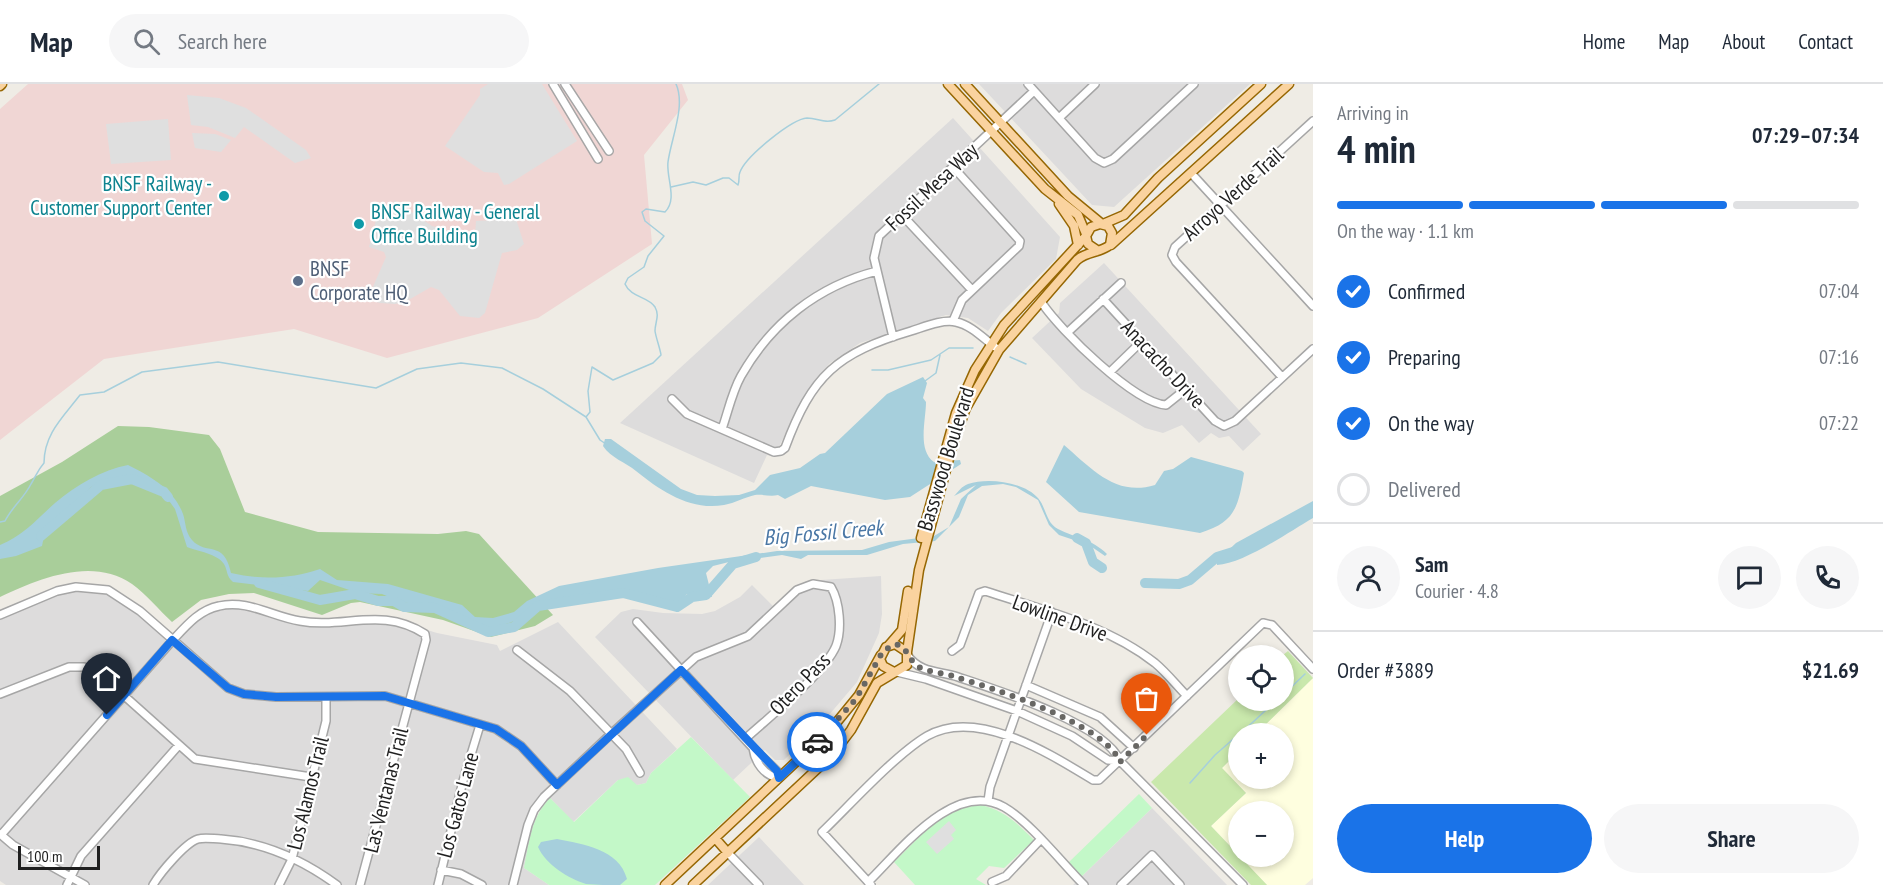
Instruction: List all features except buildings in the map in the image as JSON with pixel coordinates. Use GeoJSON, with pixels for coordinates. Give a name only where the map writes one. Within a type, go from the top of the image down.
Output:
{"type":"FeatureCollection","features":[{"type":"Feature","properties":{"kind":"main road"},"geometry":{"type":"LineString","coordinates":[[948,84],[1055,199],[1074,226],[1078,245]]}},
{"type":"Feature","properties":{"kind":"main road"},"geometry":{"type":"LineString","coordinates":[[965,84],[1072,199],[1110,228],[1113,236],[1108,247]]}},
{"type":"Feature","properties":{"kind":"main road"},"geometry":{"type":"LineString","coordinates":[[1086,235],[1093,225],[1102,224],[1124,215],[1158,178],[1261,84]]}},
{"type":"Feature","properties":{"kind":"main road"},"geometry":{"type":"LineString","coordinates":[[1055,199],[1080,217],[1088,244],[1097,250],[1108,247],[1289,84]]}},
{"type":"Feature","properties":{"kind":"main road","name":"Basswood Boulevard"},"geometry":{"type":"LineString","coordinates":[[889,645],[902,630],[918,559],[966,388],[991,344],[1086,235]]}},
{"type":"Feature","properties":{"kind":"main road","name":"Basswood Boulevard"},"geometry":{"type":"LineString","coordinates":[[950,443],[972,395],[999,350],[1080,258],[1097,250]]}},
{"type":"Feature","properties":{"kind":"main road","name":"Basswood Boulevard"},"geometry":{"type":"LineString","coordinates":[[908,654],[918,559]]}},
{"type":"Feature","properties":{"kind":"main road"},"geometry":{"type":"LineString","coordinates":[[665,885],[846,712],[863,688],[881,654],[889,645],[901,646],[908,654],[907,665],[877,683],[851,730],[832,755],[693,885]]}},
{"type":"Feature","properties":{"kind":"main road"},"geometry":{"type":"LineString","coordinates":[[881,654],[883,666],[896,672]]}},
{"type":"Feature","properties":{"kind":"main road"},"geometry":{"type":"LineString","coordinates":[[715,838],[728,853]]}},
{"type":"Feature","properties":{"kind":"street"},"geometry":{"type":"LineString","coordinates":[[552,84],[598,159]]}},
{"type":"Feature","properties":{"kind":"street"},"geometry":{"type":"LineString","coordinates":[[565,84],[609,152]]}},
{"type":"Feature","properties":{"kind":"street"},"geometry":{"type":"LineString","coordinates":[[1028,84],[1095,158],[1104,163],[1113,159],[1194,84]]}},
{"type":"Feature","properties":{"kind":"street"},"geometry":{"type":"LineString","coordinates":[[1059,117],[1095,84]]}},
{"type":"Feature","properties":{"kind":"street","name":"Fossil Mesa Way"},"geometry":{"type":"LineString","coordinates":[[893,337],[874,258],[875,244],[879,236],[1034,91]]}},
{"type":"Feature","properties":{"kind":"street"},"geometry":{"type":"LineString","coordinates":[[574,120],[585,115]]}},
{"type":"Feature","properties":{"kind":"street","name":"Arroyo Verde Trail"},"geometry":{"type":"LineString","coordinates":[[1282,377],[1174,259],[1175,247],[1313,121]]}},
{"type":"Feature","properties":{"kind":"street"},"geometry":{"type":"LineString","coordinates":[[953,167],[1020,241],[1019,246],[972,290],[957,308],[953,321]]}},
{"type":"Feature","properties":{"kind":"street"},"geometry":{"type":"LineString","coordinates":[[1191,173],[1313,306]]}},
{"type":"Feature","properties":{"kind":"street"},"geometry":{"type":"LineString","coordinates":[[902,214],[972,290]]}},
{"type":"Feature","properties":{"kind":"street"},"geometry":{"type":"LineString","coordinates":[[722,429],[740,378],[777,327],[820,293],[846,280],[877,271]]}},
{"type":"Feature","properties":{"kind":"street"},"geometry":{"type":"LineString","coordinates":[[1068,332],[1121,283]]}},
{"type":"Feature","properties":{"kind":"street","name":"Anacacho Drive"},"geometry":{"type":"LineString","coordinates":[[1103,299],[1215,421],[1224,426],[1234,421],[1282,377]]}},
{"type":"Feature","properties":{"kind":"street"},"geometry":{"type":"LineString","coordinates":[[1042,303],[1092,358],[1163,405],[1169,405],[1186,389]]}},
{"type":"Feature","properties":{"kind":"street"},"geometry":{"type":"LineString","coordinates":[[672,399],[687,414],[774,452],[781,452],[802,405],[816,384],[835,365],[860,349],[893,337],[953,321],[973,331],[999,350]]}},
{"type":"Feature","properties":{"kind":"street"},"geometry":{"type":"LineString","coordinates":[[1110,372],[1142,341]]}},
{"type":"Feature","properties":{"kind":"street"},"geometry":{"type":"LineString","coordinates":[[1282,377],[1313,349]]}},
{"type":"Feature","properties":{"kind":"street","name":"Otero Pass"},"geometry":{"type":"LineString","coordinates":[[681,670],[696,657],[748,636],[797,590],[813,585],[831,587],[835,594],[839,624],[836,645],[825,664],[745,739]]}},
{"type":"Feature","properties":{"kind":"street"},"geometry":{"type":"LineString","coordinates":[[0,615],[57,591],[76,587],[108,590],[140,611],[228,688],[244,694],[326,698],[385,696],[496,729],[521,746],[557,785]]}},
{"type":"Feature","properties":{"kind":"street","name":"Lowline Drive"},"geometry":{"type":"LineString","coordinates":[[952,651],[960,645],[979,593],[982,591],[1052,612],[1122,641],[1156,664],[1187,696]]}},
{"type":"Feature","properties":{"kind":"street","name":"Las Ventanas Trail"},"geometry":{"type":"LineString","coordinates":[[172,640],[203,612],[235,604],[297,621],[321,624],[359,618],[378,619],[417,629],[424,634],[426,640],[360,885]]}},
{"type":"Feature","properties":{"kind":"street"},"geometry":{"type":"LineString","coordinates":[[988,801],[1008,736],[1052,612]]}},
{"type":"Feature","properties":{"kind":"street"},"geometry":{"type":"LineString","coordinates":[[637,622],[753,748],[765,757],[777,771],[779,778],[771,777],[758,763],[753,748]]}},
{"type":"Feature","properties":{"kind":"street"},"geometry":{"type":"LineString","coordinates":[[1084,885],[1014,815],[1003,807],[988,801],[969,801],[949,808],[934,818],[869,883],[822,832],[898,760],[928,735],[963,726],[1008,736],[1060,758],[1093,780],[1101,779],[1263,623],[1272,625],[1313,669]]}},
{"type":"Feature","properties":{"kind":"street"},"geometry":{"type":"LineString","coordinates":[[85,885],[68,881],[1,834],[172,640]]}},
{"type":"Feature","properties":{"kind":"street"},"geometry":{"type":"LineString","coordinates":[[517,650],[570,691],[626,749],[640,773]]}},
{"type":"Feature","properties":{"kind":"street"},"geometry":{"type":"LineString","coordinates":[[908,654],[922,669],[955,676],[1021,700],[1094,734],[1115,750],[1120,762],[1243,885]]}},
{"type":"Feature","properties":{"kind":"street"},"geometry":{"type":"LineString","coordinates":[[0,694],[69,667],[84,667],[100,675],[195,759],[311,777]]}},
{"type":"Feature","properties":{"kind":"street"},"geometry":{"type":"LineString","coordinates":[[513,885],[528,825],[536,808],[557,785],[681,670]]}},
{"type":"Feature","properties":{"kind":"street"},"geometry":{"type":"LineString","coordinates":[[896,672],[926,679],[1017,711],[1072,736],[1108,760],[1120,762]]}},
{"type":"Feature","properties":{"kind":"street"},"geometry":{"type":"LineString","coordinates":[[1026,685],[1100,717],[1134,748]]}},
{"type":"Feature","properties":{"kind":"street","name":"Los Alamos Trail"},"geometry":{"type":"LineString","coordinates":[[279,885],[292,858],[326,721],[326,698]]}},
{"type":"Feature","properties":{"kind":"street","name":"Los Gatos Lane"},"geometry":{"type":"LineString","coordinates":[[438,885],[463,781],[480,725]]}},
{"type":"Feature","properties":{"kind":"street"},"geometry":{"type":"LineString","coordinates":[[68,881],[81,856],[179,745]]}},
{"type":"Feature","properties":{"kind":"street"},"geometry":{"type":"LineString","coordinates":[[758,763],[765,757]]}},
{"type":"Feature","properties":{"kind":"street"},"geometry":{"type":"LineString","coordinates":[[153,885],[192,841],[201,838],[249,843],[292,858],[337,885]]}},
{"type":"Feature","properties":{"kind":"street"},"geometry":{"type":"LineString","coordinates":[[992,882],[1006,876],[1041,840]]}},
{"type":"Feature","properties":{"kind":"street"},"geometry":{"type":"LineString","coordinates":[[728,853],[759,885]]}},
{"type":"Feature","properties":{"kind":"street"},"geometry":{"type":"LineString","coordinates":[[1121,885],[1152,855],[1180,885]]}},
{"type":"Feature","properties":{"kind":"street"},"geometry":{"type":"LineString","coordinates":[[441,870],[461,874],[483,885]]}},
{"type":"Feature","properties":{"kind":"shaded area","name":"BNSF Corporate HQ"},"geometry":{"type":"Polygon","coordinates":[[[28,84],[682,84],[688,100],[644,155],[652,244],[538,318],[387,358],[294,329],[104,359],[0,440],[0,109],[28,84]]]}},
{"type":"Feature","properties":{"kind":"shaded area"},"geometry":{"type":"Polygon","coordinates":[[[488,84],[542,84],[577,141],[504,185],[498,173],[484,172],[445,146],[480,95],[480,89],[488,84]]]}},
{"type":"Feature","properties":{"kind":"shaded area"},"geometry":{"type":"Polygon","coordinates":[[[979,84],[1250,84],[1114,207],[1092,205],[979,84]]]}},
{"type":"Feature","properties":{"kind":"shaded area"},"geometry":{"type":"Polygon","coordinates":[[[187,95],[219,98],[246,108],[306,150],[311,158],[295,163],[244,127],[235,138],[208,127],[191,125],[187,95]]]}},
{"type":"Feature","properties":{"kind":"shaded area"},"geometry":{"type":"Polygon","coordinates":[[[953,118],[1060,237],[1056,259],[1001,313],[988,331],[968,318],[946,315],[860,343],[830,363],[816,379],[801,402],[774,457],[767,455],[754,483],[620,423],[953,118]]]}},
{"type":"Feature","properties":{"kind":"shaded area"},"geometry":{"type":"Polygon","coordinates":[[[168,119],[171,160],[111,164],[106,124],[168,119]]]}},
{"type":"Feature","properties":{"kind":"shaded area"},"geometry":{"type":"Polygon","coordinates":[[[192,133],[215,134],[231,140],[221,152],[195,148],[192,133]]]}},
{"type":"Feature","properties":{"kind":"shaded area"},"geometry":{"type":"Polygon","coordinates":[[[394,200],[432,226],[453,232],[475,235],[476,221],[516,219],[524,244],[517,250],[502,253],[485,313],[479,318],[460,316],[439,290],[431,287],[405,302],[395,304],[380,303],[351,295],[356,287],[372,289],[386,257],[384,252],[369,247],[379,208],[393,207],[394,200]]]}},
{"type":"Feature","properties":{"kind":"shaded area"},"geometry":{"type":"Polygon","coordinates":[[[1104,263],[1261,434],[1243,451],[1229,436],[1219,438],[1211,433],[1199,443],[1182,425],[1163,433],[1145,428],[1081,389],[1032,338],[1059,313],[1060,303],[1104,263]]]}},
{"type":"Feature","properties":{"kind":"shaded area"},"geometry":{"type":"Polygon","coordinates":[[[881,576],[882,614],[879,633],[857,682],[823,722],[784,760],[775,760],[765,750],[733,780],[595,637],[621,612],[633,609],[663,613],[702,614],[715,611],[740,597],[752,585],[773,606],[806,581],[881,576]]]}},
{"type":"Feature","properties":{"kind":"shaded area"},"geometry":{"type":"Polygon","coordinates":[[[86,584],[101,586],[123,595],[172,635],[203,608],[232,601],[245,602],[300,618],[334,621],[360,615],[385,617],[437,633],[497,645],[500,651],[558,622],[677,749],[651,773],[646,783],[637,785],[618,780],[573,822],[551,799],[544,804],[538,812],[524,868],[549,885],[6,885],[0,881],[0,611],[53,589],[86,584]]]}},
{"type":"Feature","properties":{"kind":"shaded area"},"geometry":{"type":"Polygon","coordinates":[[[1313,678],[1313,878],[1305,885],[1267,885],[1250,867],[1294,867],[1294,801],[1238,801],[1246,793],[1242,789],[1294,789],[1294,723],[1267,723],[1279,711],[1294,711],[1294,697],[1313,678]]]}},
{"type":"Feature","properties":{"kind":"shaded area"},"geometry":{"type":"Polygon","coordinates":[[[1228,762],[1228,774],[1222,768],[1228,762]]]}},
{"type":"Feature","properties":{"kind":"shaded area"},"geometry":{"type":"Polygon","coordinates":[[[1152,808],[1227,885],[1073,885],[1152,808]]]}},
{"type":"Feature","properties":{"kind":"shaded area"},"geometry":{"type":"Polygon","coordinates":[[[1228,810],[1228,844],[1211,826],[1228,810]]]}},
{"type":"Feature","properties":{"kind":"shaded area"},"geometry":{"type":"Polygon","coordinates":[[[949,821],[956,830],[951,835],[954,839],[937,854],[926,842],[949,821]]]}},
{"type":"Feature","properties":{"kind":"shaded area"},"geometry":{"type":"Polygon","coordinates":[[[759,837],[804,885],[708,885],[759,837]]]}},
{"type":"Feature","properties":{"kind":"green space"},"geometry":{"type":"Polygon","coordinates":[[[118,426],[149,427],[209,435],[220,449],[245,512],[318,532],[438,534],[466,531],[479,534],[553,615],[535,626],[491,637],[443,620],[360,602],[351,603],[322,615],[254,593],[229,594],[201,600],[172,622],[132,584],[116,576],[83,571],[65,573],[31,583],[0,597],[0,496],[62,462],[118,426]]]}},
{"type":"Feature","properties":{"kind":"green space"},"geometry":{"type":"Polygon","coordinates":[[[1294,657],[1313,678],[1294,697],[1294,657]]]}},
{"type":"Feature","properties":{"kind":"green space"},"geometry":{"type":"Polygon","coordinates":[[[1228,708],[1228,711],[1279,711],[1267,723],[1228,723],[1228,762],[1222,768],[1228,774],[1228,789],[1242,789],[1246,793],[1238,801],[1228,801],[1228,810],[1211,826],[1228,844],[1228,861],[1151,782],[1228,708]]]}},
{"type":"Feature","properties":{"kind":"green space"},"geometry":{"type":"Polygon","coordinates":[[[691,737],[750,797],[655,885],[549,885],[524,868],[535,822],[550,798],[574,822],[618,780],[628,777],[637,785],[646,783],[651,773],[691,737]]]}},
{"type":"Feature","properties":{"kind":"green space"},"geometry":{"type":"Polygon","coordinates":[[[1139,794],[1152,808],[1081,877],[1068,863],[1139,794]]]}},
{"type":"Feature","properties":{"kind":"green space"},"geometry":{"type":"Polygon","coordinates":[[[981,805],[1004,814],[1034,840],[1004,868],[989,866],[976,879],[986,885],[915,885],[894,862],[944,817],[955,811],[981,805]]]}},
{"type":"Feature","properties":{"kind":"green space"},"geometry":{"type":"Polygon","coordinates":[[[1234,867],[1250,867],[1267,885],[1251,885],[1234,867]]]}},
{"type":"Feature","properties":{"kind":"water"},"geometry":{"type":"Polygon","coordinates":[[[923,377],[927,383],[923,398],[926,402],[924,442],[929,457],[934,462],[960,460],[961,464],[910,497],[885,500],[811,486],[785,499],[778,495],[755,495],[724,505],[699,505],[677,498],[656,486],[614,457],[603,446],[605,439],[611,439],[681,489],[697,495],[739,495],[755,490],[770,475],[800,468],[825,453],[887,394],[923,377]]]}},
{"type":"Feature","properties":{"kind":"water"},"geometry":{"type":"Polygon","coordinates":[[[1064,445],[1105,478],[1128,487],[1141,488],[1155,485],[1164,471],[1173,469],[1191,457],[1242,471],[1244,473],[1240,496],[1228,518],[1212,529],[1200,533],[1079,512],[1046,482],[1064,445]]]}},
{"type":"Feature","properties":{"kind":"water"},"geometry":{"type":"Polygon","coordinates":[[[128,465],[153,479],[174,497],[192,540],[197,545],[219,552],[224,556],[231,573],[253,577],[276,577],[298,575],[320,569],[337,580],[388,584],[462,605],[475,617],[493,618],[514,612],[527,601],[559,586],[658,568],[777,551],[862,550],[889,542],[934,536],[949,527],[935,541],[903,544],[867,555],[808,555],[801,559],[782,555],[713,566],[706,573],[712,597],[687,594],[678,604],[616,594],[569,597],[533,605],[517,620],[489,630],[437,607],[401,602],[382,594],[358,593],[320,580],[308,591],[233,582],[221,561],[212,555],[187,547],[175,509],[167,498],[151,483],[131,477],[111,479],[91,487],[44,536],[42,546],[16,556],[0,559],[0,545],[23,532],[63,496],[99,474],[128,465]]]}},
{"type":"Feature","properties":{"kind":"water"},"geometry":{"type":"Polygon","coordinates":[[[985,481],[1005,482],[1024,488],[1038,498],[1054,526],[1089,542],[1107,554],[1105,556],[1089,545],[1059,535],[1049,525],[1038,500],[1016,487],[1003,484],[982,486],[968,495],[959,517],[949,527],[961,499],[976,485],[954,496],[964,486],[985,481]]]}},
{"type":"Feature","properties":{"kind":"water"},"geometry":{"type":"Polygon","coordinates":[[[1313,501],[1313,518],[1240,559],[1217,565],[1217,561],[1236,543],[1313,501]]]}},
{"type":"Feature","properties":{"kind":"water"},"geometry":{"type":"Polygon","coordinates":[[[557,839],[588,846],[608,854],[623,869],[627,879],[620,885],[586,884],[565,874],[546,860],[538,847],[541,842],[557,839]]]}},
{"type":"Feature","properties":{"kind":"waterway"},"geometry":{"type":"LineString","coordinates":[[586,417],[590,412],[588,391],[592,367],[613,380],[653,363],[661,355],[655,331],[657,316],[655,307],[652,303],[631,292],[625,284],[628,278],[644,267],[648,256],[664,236],[645,221],[642,212],[646,209],[665,212],[671,201],[668,162],[679,112],[679,93],[676,84]]}},
{"type":"Feature","properties":{"kind":"waterway"},"geometry":{"type":"LineString","coordinates":[[671,187],[693,182],[706,185],[723,178],[729,178],[738,185],[739,174],[744,165],[781,131],[807,118],[835,120],[879,84]]}},
{"type":"Feature","properties":{"kind":"waterway"},"geometry":{"type":"LineString","coordinates":[[872,370],[888,370],[931,360],[949,348],[973,348]]}},
{"type":"Feature","properties":{"kind":"waterway"},"geometry":{"type":"LineString","coordinates":[[925,381],[936,373],[940,355]]}},
{"type":"Feature","properties":{"kind":"waterway"},"geometry":{"type":"LineString","coordinates":[[1010,357],[1026,364]]}},
{"type":"Feature","properties":{"kind":"waterway"},"geometry":{"type":"LineString","coordinates":[[0,522],[5,521],[28,489],[44,463],[47,443],[51,435],[80,395],[104,392],[142,372],[218,362],[376,388],[417,369],[461,363],[502,368],[543,389],[586,417],[600,440],[606,444]]}},
{"type":"Feature","properties":{"kind":"waterway","name":"Big Fossil Creek"},"geometry":{"type":"LineString","coordinates":[[41,536],[101,485],[132,479],[164,492],[168,497]]}},
{"type":"Feature","properties":{"kind":"waterway","name":"Big Fossil Creek"},"geometry":{"type":"LineString","coordinates":[[1077,538],[1086,543],[1093,562],[1102,568]]}},
{"type":"Feature","properties":{"kind":"waterway","name":"Big Fossil Creek"},"geometry":{"type":"LineString","coordinates":[[1145,583],[1179,584],[1190,580],[1217,557],[1233,552]]}},
{"type":"Feature","properties":{"kind":"waterway","name":"Big Fossil Creek"},"geometry":{"type":"LineString","coordinates":[[259,583],[320,600],[355,594],[378,601],[394,601],[404,607],[435,608],[488,632],[514,627],[538,606],[623,593],[677,607],[692,597],[706,595],[733,564],[756,557]]}},
{"type":"Feature","properties":{"kind":"waterway"},"geometry":{"type":"LineString","coordinates":[[1294,684],[1305,674]]}},
{"type":"Feature","properties":{"kind":"waterway"},"geometry":{"type":"LineString","coordinates":[[1252,723],[1265,711]]}},
{"type":"Feature","properties":{"kind":"waterway"},"geometry":{"type":"LineString","coordinates":[[1190,783],[1228,744]]}},
{"type":"Feature","properties":{"kind":"way so far"},"geometry":{"type":"LineString","coordinates":[[817,742],[856,699],[885,648],[895,644],[903,647],[915,665],[922,669],[955,676],[1021,700],[1072,722],[1094,734],[1115,750],[1120,762],[1147,735]]}},
{"type":"Feature","properties":{"kind":"place","name":"BNSF Railway - Customer Support Center"},"geometry":{"type":"Point","coordinates":[224,196]}},
{"type":"Feature","properties":{"kind":"place","name":"BNSF Railway - General Office Building"},"geometry":{"type":"Point","coordinates":[359,224]}},
{"type":"Feature","properties":{"kind":"place","name":"BNSF Corporate HQ"},"geometry":{"type":"Point","coordinates":[298,281]}},
{"type":"Feature","properties":{"kind":"route"},"geometry":{"type":"LineString","coordinates":[[107,715],[172,640],[228,688],[244,694],[320,698],[385,696],[496,729],[521,746],[557,785],[681,670],[753,748],[758,750],[777,771],[779,778],[817,742]]}}]}
